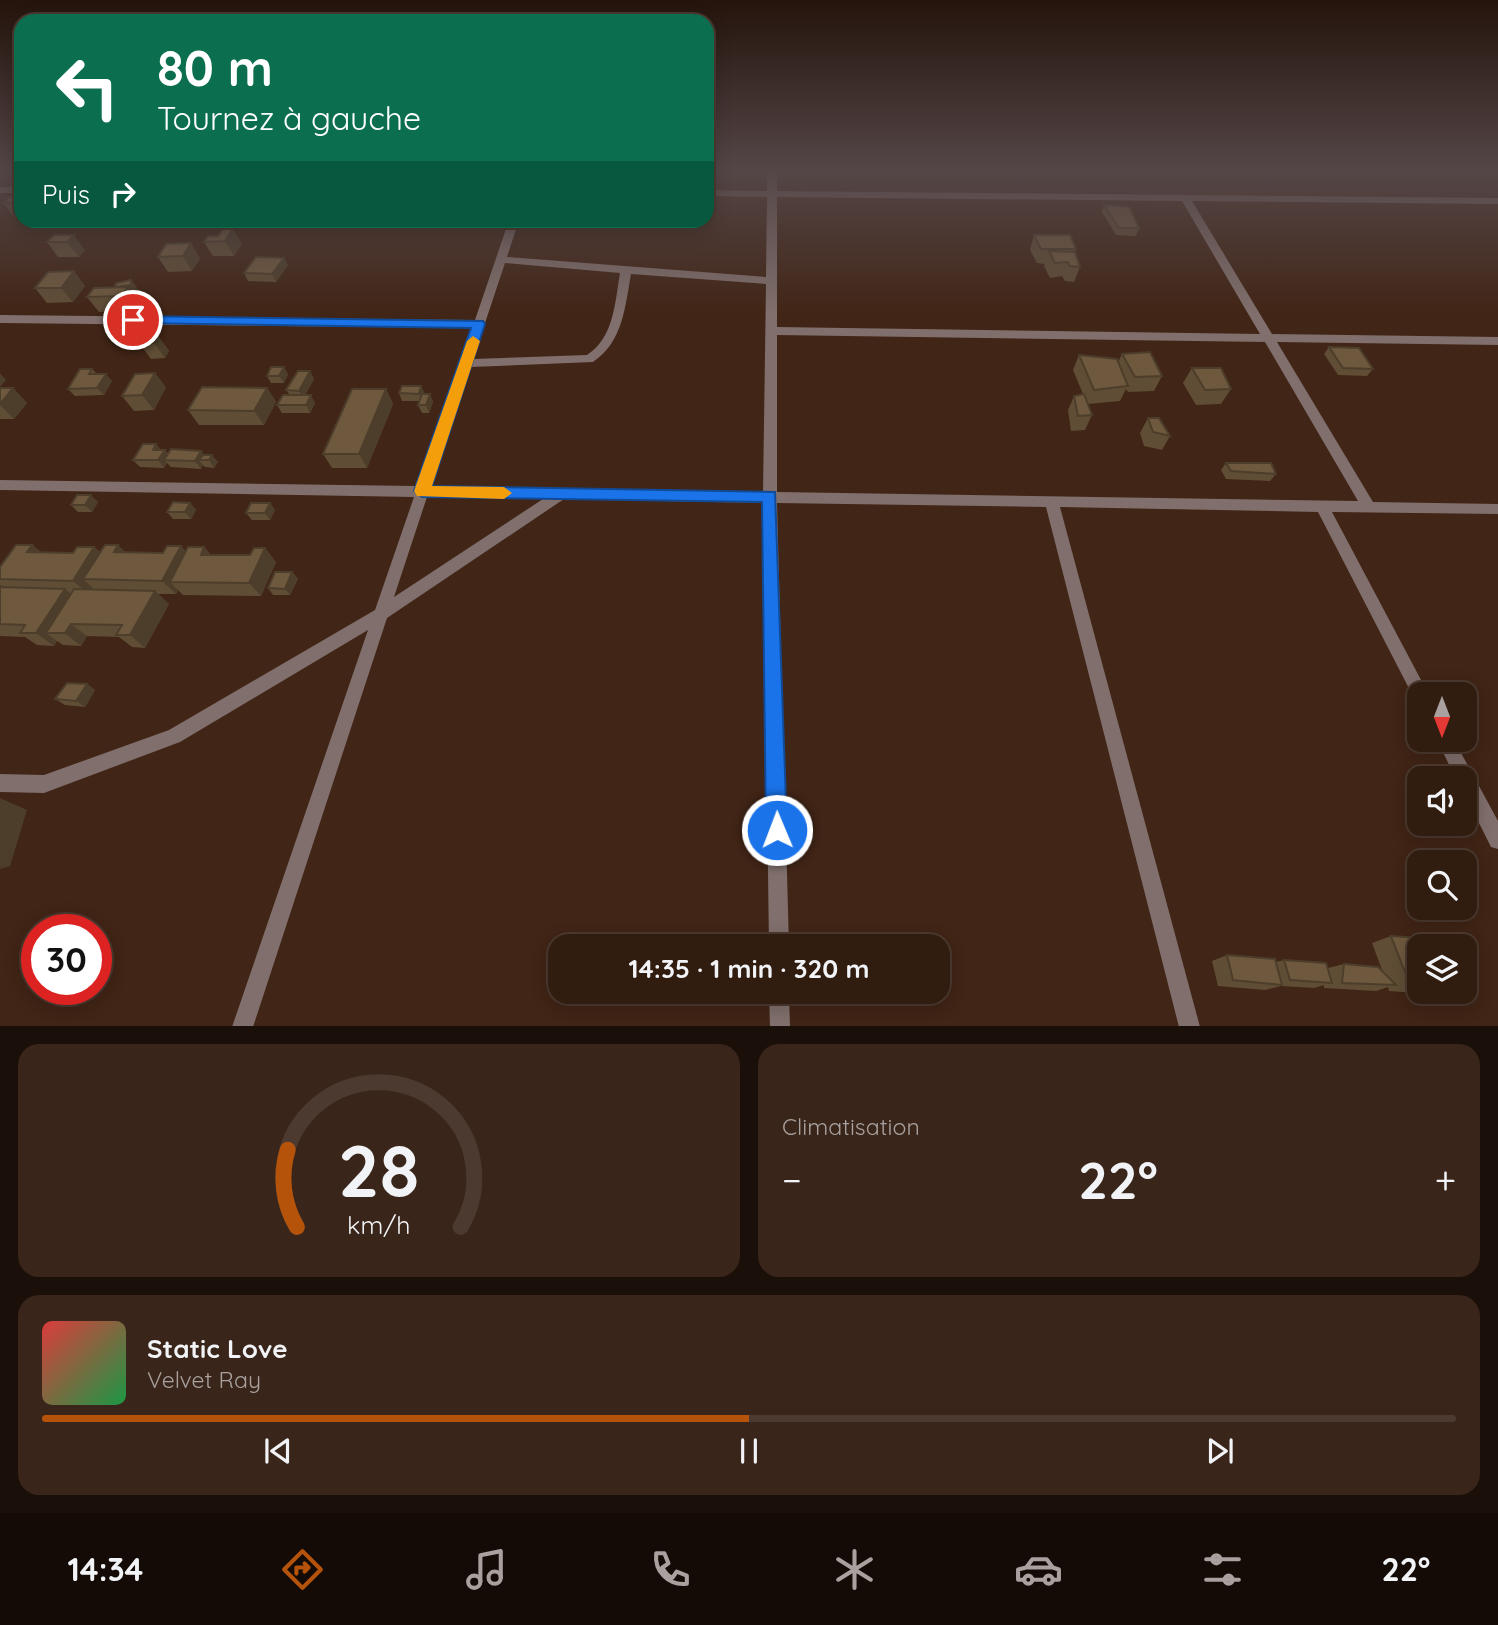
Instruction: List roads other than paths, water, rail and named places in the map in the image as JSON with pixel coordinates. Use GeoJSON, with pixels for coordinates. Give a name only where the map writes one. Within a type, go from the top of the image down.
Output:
{"type":"FeatureCollection","features":[{"type":"Feature","properties":{"kind":"street"},"geometry":{"type":"LineString","coordinates":[[771,219],[769,496],[779,934]]}},
{"type":"Feature","properties":{"kind":"street"},"geometry":{"type":"LineString","coordinates":[[1198,219],[1369,507]]}},
{"type":"Feature","properties":{"kind":"street"},"geometry":{"type":"LineString","coordinates":[[242,1026],[511,228]]}},
{"type":"Feature","properties":{"kind":"street"},"geometry":{"type":"LineString","coordinates":[[501,260],[683,278],[771,281]]}},
{"type":"Feature","properties":{"kind":"street"},"geometry":{"type":"LineString","coordinates":[[466,363],[589,359],[602,354],[611,339],[626,271]]}},
{"type":"Feature","properties":{"kind":"street"},"geometry":{"type":"LineString","coordinates":[[0,319],[479,324]]}},
{"type":"Feature","properties":{"kind":"street"},"geometry":{"type":"LineString","coordinates":[[770,331],[1498,341]]}},
{"type":"Feature","properties":{"kind":"street"},"geometry":{"type":"LineString","coordinates":[[0,485],[1498,509]]}},
{"type":"Feature","properties":{"kind":"street"},"geometry":{"type":"LineString","coordinates":[[0,783],[44,784],[174,736],[380,615],[561,494]]}},
{"type":"Feature","properties":{"kind":"street"},"geometry":{"type":"LineString","coordinates":[[1052,502],[1190,1026]]}},
{"type":"Feature","properties":{"kind":"street"},"geometry":{"type":"LineString","coordinates":[[1322,506],[1414,682]]}},
{"type":"Feature","properties":{"kind":"street"},"geometry":{"type":"LineString","coordinates":[[1451,752],[1498,840]]}},
{"type":"Feature","properties":{"kind":"street"},"geometry":{"type":"LineString","coordinates":[[779,1004],[780,1026]]}}]}
